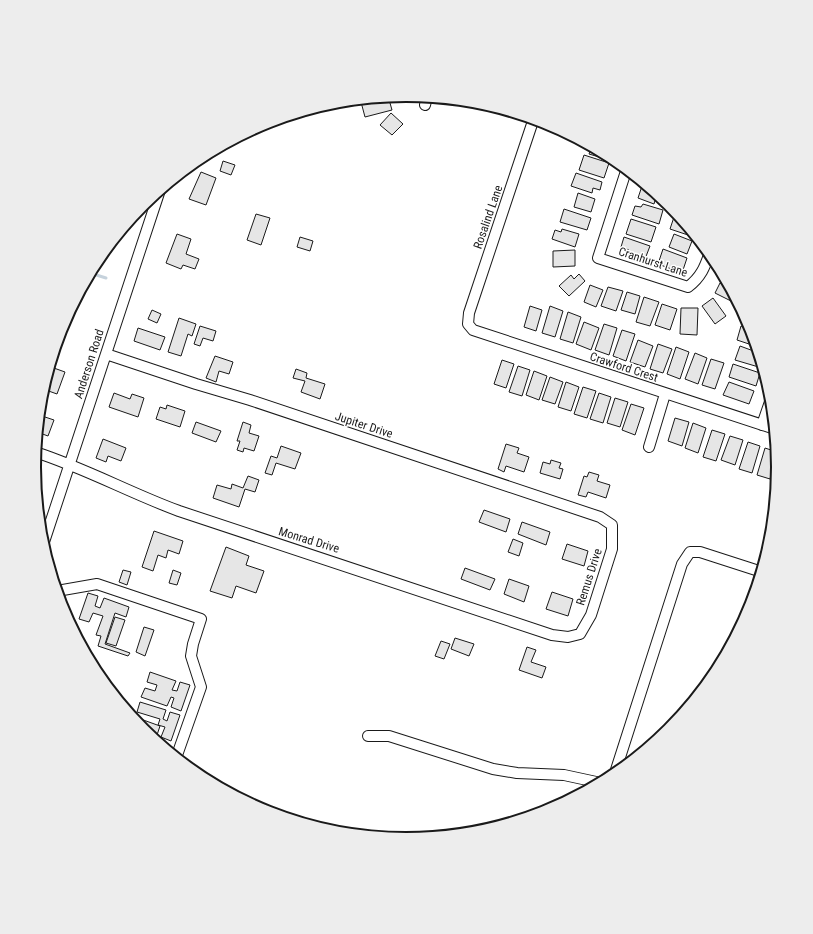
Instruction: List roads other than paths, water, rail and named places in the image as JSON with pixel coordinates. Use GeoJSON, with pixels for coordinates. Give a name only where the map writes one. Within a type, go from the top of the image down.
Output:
{"type":"FeatureCollection","features":[{"type":"Feature","properties":{"kind":"street","name":"Rosalind Lane"},"geometry":{"type":"LineString","coordinates":[[468,324],[469,313],[532,124]]}},
{"type":"Feature","properties":{"kind":"street","name":"Cranhurst Lane"},"geometry":{"type":"LineString","coordinates":[[625,174],[598,258],[688,287],[697,280],[704,271],[707,260]]}},
{"type":"Feature","properties":{"kind":"street","name":"Anderson Road"},"geometry":{"type":"LineString","coordinates":[[47,533],[156,201]]}},
{"type":"Feature","properties":{"kind":"street","name":"Crawford Crest"},"geometry":{"type":"LineString","coordinates":[[468,324],[473,330],[770,427]]}},
{"type":"Feature","properties":{"kind":"street","name":"Jupiter Drive"},"geometry":{"type":"LineString","coordinates":[[106,354],[250,400],[568,508],[590,513],[612,525]]}},
{"type":"Feature","properties":{"kind":"street"},"geometry":{"type":"LineString","coordinates":[[649,447],[665,394]]}},
{"type":"Feature","properties":{"kind":"street"},"geometry":{"type":"LineString","coordinates":[[762,425],[767,409]]}},
{"type":"Feature","properties":{"kind":"street","name":"Monrad Drive"},"geometry":{"type":"LineString","coordinates":[[42,454],[70,463],[151,500],[252,536],[318,558],[336,562],[552,634],[568,637],[579,634]]}},
{"type":"Feature","properties":{"kind":"street","name":"Remus Drive"},"geometry":{"type":"LineString","coordinates":[[579,634],[591,615],[612,549],[612,525]]}},
{"type":"Feature","properties":{"kind":"street"},"geometry":{"type":"LineString","coordinates":[[617,766],[682,564],[690,552],[700,552],[757,570]]}},
{"type":"Feature","properties":{"kind":"street"},"geometry":{"type":"LineString","coordinates":[[62,590],[97,584],[201,618],[191,656],[201,687],[178,752]]}},
{"type":"Feature","properties":{"kind":"street"},"geometry":{"type":"LineString","coordinates":[[368,736],[389,736],[493,769],[564,775],[593,781]]}},
{"type":"Feature","properties":{"kind":"waterway"},"geometry":{"type":"LineString","coordinates":[[96,275],[106,278]]}}]}
